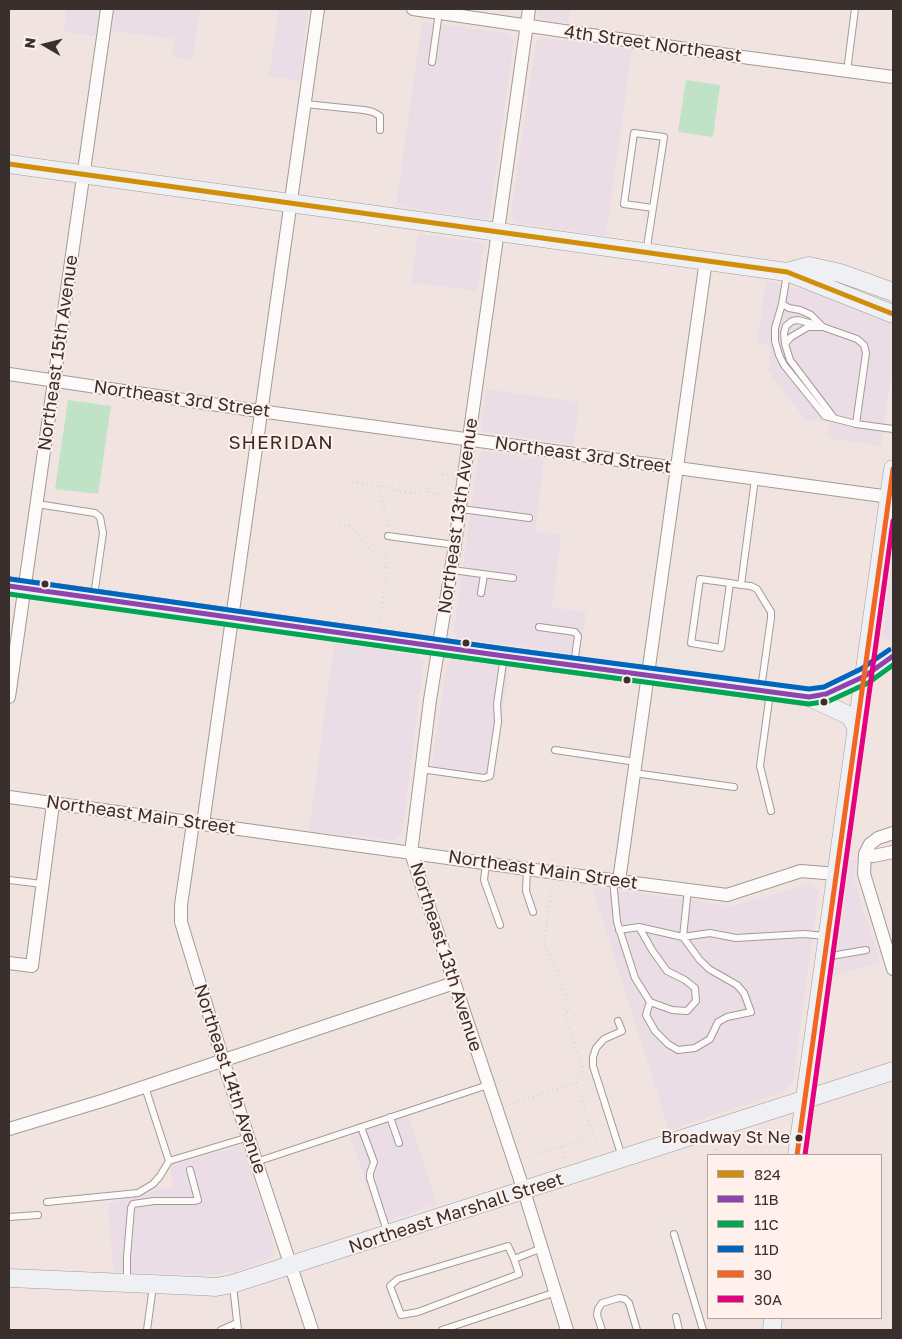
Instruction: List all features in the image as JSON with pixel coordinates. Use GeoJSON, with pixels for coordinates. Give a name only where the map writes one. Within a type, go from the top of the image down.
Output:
{"type":"FeatureCollection","features":[{"type":"Feature","properties":{"kind":"street","name":"Northeast 15th Avenue"},"geometry":{"type":"LineString","coordinates":[[9,697],[17,587],[37,504],[107,9]]}},
{"type":"Feature","properties":{"kind":"street","name":"Northeast 14th Avenue"},"geometry":{"type":"LineString","coordinates":[[312,1330],[223,1060],[181,922],[181,905],[198,823],[232,618],[318,9]]}},
{"type":"Feature","properties":{"kind":"street","name":"4th Street Northeast"},"geometry":{"type":"LineString","coordinates":[[413,9],[893,77]]}},
{"type":"Feature","properties":{"kind":"street","name":"Northeast 13th Avenue"},"geometry":{"type":"LineString","coordinates":[[529,9],[497,231],[456,545],[430,700],[411,853],[524,1191],[567,1330]]}},
{"type":"Feature","properties":{"kind":"street"},"geometry":{"type":"LineString","coordinates":[[9,164],[787,272],[893,314]]}},
{"type":"Feature","properties":{"kind":"street"},"geometry":{"type":"LineString","coordinates":[[616,881],[635,767],[706,260]]}},
{"type":"Feature","properties":{"kind":"street"},"geometry":{"type":"LineString","coordinates":[[787,272],[809,266],[840,273],[893,292]]}},
{"type":"Feature","properties":{"kind":"street","name":"Northeast 3rd Street"},"geometry":{"type":"LineString","coordinates":[[9,374],[262,411],[755,478],[892,481]]}},
{"type":"Feature","properties":{"kind":"street"},"geometry":{"type":"LineString","coordinates":[[797,1154],[892,481]]}},
{"type":"Feature","properties":{"kind":"street"},"geometry":{"type":"LineString","coordinates":[[17,587],[809,697],[850,716],[857,730]]}},
{"type":"Feature","properties":{"kind":"street"},"geometry":{"type":"LineString","coordinates":[[809,697],[826,694],[865,676],[893,656]]}},
{"type":"Feature","properties":{"kind":"street","name":"Northeast Main Street"},"geometry":{"type":"LineString","coordinates":[[9,797],[527,870],[727,895],[801,871],[836,874]]}},
{"type":"Feature","properties":{"kind":"street"},"geometry":{"type":"LineString","coordinates":[[9,963],[32,966],[53,804]]}},
{"type":"Feature","properties":{"kind":"street"},"geometry":{"type":"LineString","coordinates":[[892,961],[864,874],[865,854],[870,844],[878,838],[893,833]]}},
{"type":"Feature","properties":{"kind":"street"},"geometry":{"type":"LineString","coordinates":[[865,854],[872,856],[893,852]]}},
{"type":"Feature","properties":{"kind":"street"},"geometry":{"type":"LineString","coordinates":[[9,1129],[145,1087],[454,983]]}},
{"type":"Feature","properties":{"kind":"street","name":"Northeast Marshall Street"},"geometry":{"type":"LineString","coordinates":[[9,1278],[216,1287],[232,1284],[893,1071]]}},
{"type":"Feature","properties":{"kind":"lane"},"geometry":{"type":"LineString","coordinates":[[846,71],[855,9]]}},
{"type":"Feature","properties":{"kind":"lane"},"geometry":{"type":"LineString","coordinates":[[432,62],[439,12]]}},
{"type":"Feature","properties":{"kind":"lane"},"geometry":{"type":"LineString","coordinates":[[305,104],[373,112],[380,116],[380,130]]}},
{"type":"Feature","properties":{"kind":"lane"},"geometry":{"type":"LineString","coordinates":[[646,252],[653,208],[664,137],[634,133],[624,204],[653,208]]}},
{"type":"Feature","properties":{"kind":"lane"},"geometry":{"type":"LineString","coordinates":[[787,272],[782,304],[775,328],[775,341],[784,365],[825,416],[856,424],[893,428]]}},
{"type":"Feature","properties":{"kind":"lane"},"geometry":{"type":"LineString","coordinates":[[782,304],[810,315],[823,327]]}},
{"type":"Feature","properties":{"kind":"lane"},"geometry":{"type":"LineString","coordinates":[[835,420],[790,360],[785,344],[784,332],[786,326],[792,321],[798,320],[823,327],[857,340],[864,345],[866,353],[856,424]]}},
{"type":"Feature","properties":{"kind":"lane"},"geometry":{"type":"LineString","coordinates":[[785,344],[790,337],[808,328],[823,327]]}},
{"type":"Feature","properties":{"kind":"lane"},"geometry":{"type":"LineString","coordinates":[[741,585],[755,478]]}},
{"type":"Feature","properties":{"kind":"lane"},"geometry":{"type":"LineString","coordinates":[[37,504],[95,513],[100,517],[103,533],[93,598]]}},
{"type":"Feature","properties":{"kind":"lane"},"geometry":{"type":"LineString","coordinates":[[460,509],[529,518]]}},
{"type":"Feature","properties":{"kind":"lane"},"geometry":{"type":"LineString","coordinates":[[388,536],[456,545]]}},
{"type":"Feature","properties":{"kind":"lane"},"geometry":{"type":"LineString","coordinates":[[452,570],[513,578]]}},
{"type":"Feature","properties":{"kind":"lane"},"geometry":{"type":"LineString","coordinates":[[481,594],[484,575]]}},
{"type":"Feature","properties":{"kind":"lane"},"geometry":{"type":"LineString","coordinates":[[730,583],[721,648],[691,643],[700,579],[730,583],[741,585],[751,586],[757,589],[771,612],[760,766],[771,811]]}},
{"type":"Feature","properties":{"kind":"lane"},"geometry":{"type":"LineString","coordinates":[[539,627],[575,632],[578,636],[574,665]]}},
{"type":"Feature","properties":{"kind":"lane"},"geometry":{"type":"LineString","coordinates":[[421,769],[484,778],[490,776],[498,722],[497,704],[504,656]]}},
{"type":"Feature","properties":{"kind":"lane"},"geometry":{"type":"LineString","coordinates":[[555,750],[734,787]]}},
{"type":"Feature","properties":{"kind":"lane"},"geometry":{"type":"LineString","coordinates":[[486,863],[484,880],[500,925]]}},
{"type":"Feature","properties":{"kind":"lane"},"geometry":{"type":"LineString","coordinates":[[527,870],[526,891],[533,912]]}},
{"type":"Feature","properties":{"kind":"lane"},"geometry":{"type":"LineString","coordinates":[[9,880],[42,884]]}},
{"type":"Feature","properties":{"kind":"lane"},"geometry":{"type":"LineString","coordinates":[[616,881],[617,922],[635,978],[650,1002],[672,1010],[687,1011],[696,1001],[695,988],[686,980],[667,971],[639,927]]}},
{"type":"Feature","properties":{"kind":"lane"},"geometry":{"type":"LineString","coordinates":[[650,1002],[646,1015],[655,1031],[668,1044],[678,1050],[696,1048],[710,1039],[718,1022],[726,1017],[751,1012],[744,993],[737,985],[709,970],[683,937],[688,889]]}},
{"type":"Feature","properties":{"kind":"lane"},"geometry":{"type":"LineString","coordinates":[[619,930],[639,927],[683,937],[710,933],[736,938],[804,934],[827,936]]}},
{"type":"Feature","properties":{"kind":"lane"},"geometry":{"type":"LineString","coordinates":[[824,957],[866,950]]}},
{"type":"Feature","properties":{"kind":"lane"},"geometry":{"type":"LineString","coordinates":[[618,1021],[622,1031],[604,1038],[596,1048],[593,1057],[594,1071],[622,1158]]}},
{"type":"Feature","properties":{"kind":"lane"},"geometry":{"type":"LineString","coordinates":[[256,1162],[488,1085]]}},
{"type":"Feature","properties":{"kind":"lane"},"geometry":{"type":"LineString","coordinates":[[145,1087],[168,1162]]}},
{"type":"Feature","properties":{"kind":"lane"},"geometry":{"type":"LineString","coordinates":[[390,1118],[399,1143]]}},
{"type":"Feature","properties":{"kind":"lane"},"geometry":{"type":"LineString","coordinates":[[362,1127],[374,1162],[370,1178],[388,1235]]}},
{"type":"Feature","properties":{"kind":"lane"},"geometry":{"type":"LineString","coordinates":[[48,1202],[138,1194],[153,1184],[168,1162],[249,1137]]}},
{"type":"Feature","properties":{"kind":"lane"},"geometry":{"type":"LineString","coordinates":[[127,1283],[126,1256],[132,1204],[154,1201],[198,1200],[190,1170]]}},
{"type":"Feature","properties":{"kind":"lane"},"geometry":{"type":"LineString","coordinates":[[9,1217],[38,1215]]}},
{"type":"Feature","properties":{"kind":"lane"},"geometry":{"type":"LineString","coordinates":[[674,1234],[703,1330]]}},
{"type":"Feature","properties":{"kind":"lane"},"geometry":{"type":"LineString","coordinates":[[508,1246],[514,1259],[519,1274],[418,1312],[401,1315],[390,1286],[398,1279],[508,1246]]}},
{"type":"Feature","properties":{"kind":"lane"},"geometry":{"type":"LineString","coordinates":[[514,1259],[542,1248]]}},
{"type":"Feature","properties":{"kind":"lane"},"geometry":{"type":"LineString","coordinates":[[232,1284],[238,1330]]}},
{"type":"Feature","properties":{"kind":"lane"},"geometry":{"type":"LineString","coordinates":[[147,1330],[154,1285]]}},
{"type":"Feature","properties":{"kind":"lane"},"geometry":{"type":"LineString","coordinates":[[442,1330],[556,1292]]}},
{"type":"Feature","properties":{"kind":"lane"},"geometry":{"type":"LineString","coordinates":[[602,1330],[597,1315],[598,1309],[602,1303],[619,1298],[625,1299],[629,1303],[637,1330]]}},
{"type":"Feature","properties":{"kind":"lane"},"geometry":{"type":"LineString","coordinates":[[676,1317],[679,1330]]}},
{"type":"Feature","properties":{"kind":"lane"},"geometry":{"type":"LineString","coordinates":[[221,1330],[237,1323]]}},
{"type":"Feature","properties":{"kind":"path"},"geometry":{"type":"LineString","coordinates":[[438,474],[449,476]]}},
{"type":"Feature","properties":{"kind":"path"},"geometry":{"type":"LineString","coordinates":[[352,482],[393,488],[395,491],[416,493],[419,491],[446,495]]}},
{"type":"Feature","properties":{"kind":"path"},"geometry":{"type":"LineString","coordinates":[[399,491],[400,484]]}},
{"type":"Feature","properties":{"kind":"path"},"geometry":{"type":"LineString","coordinates":[[378,486],[389,525],[386,554],[387,569],[380,625]]}},
{"type":"Feature","properties":{"kind":"path"},"geometry":{"type":"LineString","coordinates":[[427,492],[428,488]]}},
{"type":"Feature","properties":{"kind":"path"},"geometry":{"type":"LineString","coordinates":[[339,524],[351,526],[387,569]]}},
{"type":"Feature","properties":{"kind":"path"},"geometry":{"type":"LineString","coordinates":[[552,886],[544,942],[553,966],[555,965],[570,1011],[564,1013],[584,1074]]}},
{"type":"Feature","properties":{"kind":"path"},"geometry":{"type":"LineString","coordinates":[[594,1071],[574,1077],[598,1149]]}},
{"type":"Feature","properties":{"kind":"path"},"geometry":{"type":"LineString","coordinates":[[509,1104],[576,1083]]}},
{"type":"Feature","properties":{"kind":"path"},"geometry":{"type":"LineString","coordinates":[[526,1157],[594,1137]]}},
{"type":"Feature","properties":{"kind":"path"},"geometry":{"type":"LineString","coordinates":[[562,1146],[566,1159]]}},
{"type":"Feature","properties":{"kind":"path"},"geometry":{"type":"LineString","coordinates":[[715,1154],[716,1147]]}},
{"type":"Feature","properties":{"kind":"shaded area"},"geometry":{"type":"Polygon","coordinates":[[[67,9],[99,9],[96,36],[64,32],[67,9]]]}},
{"type":"Feature","properties":{"kind":"shaded area"},"geometry":{"type":"Polygon","coordinates":[[[115,9],[200,9],[193,60],[172,57],[174,39],[112,31],[115,9]]]}},
{"type":"Feature","properties":{"kind":"shaded area"},"geometry":{"type":"Polygon","coordinates":[[[279,9],[308,9],[300,81],[269,76],[279,9]]]}},
{"type":"Feature","properties":{"kind":"shaded area"},"geometry":{"type":"Polygon","coordinates":[[[539,9],[570,9],[568,24],[541,19],[538,13],[539,9]]]}},
{"type":"Feature","properties":{"kind":"shaded area"},"geometry":{"type":"Polygon","coordinates":[[[422,22],[508,33],[514,41],[489,218],[486,219],[396,206],[422,22]]]}},
{"type":"Feature","properties":{"kind":"shaded area"},"geometry":{"type":"Polygon","coordinates":[[[543,38],[632,49],[606,236],[517,223],[511,215],[536,41],[543,38]]]}},
{"type":"Feature","properties":{"kind":"shaded area"},"geometry":{"type":"Polygon","coordinates":[[[418,234],[483,244],[477,291],[411,282],[418,234]]]}},
{"type":"Feature","properties":{"kind":"shaded area"},"geometry":{"type":"Polygon","coordinates":[[[766,281],[819,293],[890,322],[893,326],[893,362],[881,446],[827,438],[829,422],[806,420],[768,371],[771,349],[766,344],[757,342],[766,281]]]}},
{"type":"Feature","properties":{"kind":"shaded area"},"geometry":{"type":"Polygon","coordinates":[[[486,389],[579,402],[574,445],[482,430],[486,389]]]}},
{"type":"Feature","properties":{"kind":"shaded area"},"geometry":{"type":"Polygon","coordinates":[[[485,451],[544,460],[535,531],[561,535],[552,607],[586,612],[580,655],[459,638],[455,635],[454,631],[478,458],[480,452],[485,451]]]}},
{"type":"Feature","properties":{"kind":"shaded area"},"geometry":{"type":"Polygon","coordinates":[[[893,551],[893,640],[887,641],[882,633],[893,551]]]}},
{"type":"Feature","properties":{"kind":"shaded area"},"geometry":{"type":"Polygon","coordinates":[[[334,643],[418,655],[424,662],[402,834],[394,840],[309,831],[334,643]]]}},
{"type":"Feature","properties":{"kind":"shaded area"},"geometry":{"type":"Polygon","coordinates":[[[453,659],[509,667],[493,780],[431,771],[447,664],[453,659]]]}},
{"type":"Feature","properties":{"kind":"shaded area"},"geometry":{"type":"Polygon","coordinates":[[[850,860],[856,861],[854,880],[880,962],[834,976],[850,860]]]}},
{"type":"Feature","properties":{"kind":"shaded area"},"geometry":{"type":"Polygon","coordinates":[[[811,883],[819,890],[793,1081],[786,1091],[669,1130],[592,887],[733,906],[811,883]]]}},
{"type":"Feature","properties":{"kind":"shaded area"},"geometry":{"type":"Polygon","coordinates":[[[408,1115],[437,1204],[379,1224],[350,1134],[408,1115]]]}},
{"type":"Feature","properties":{"kind":"shaded area"},"geometry":{"type":"Polygon","coordinates":[[[243,1145],[274,1244],[273,1254],[268,1260],[239,1270],[215,1275],[113,1272],[108,1203],[173,1186],[170,1165],[243,1145]]]}},
{"type":"Feature","properties":{"kind":"green space"},"geometry":{"type":"Polygon","coordinates":[[[686,80],[720,85],[713,137],[678,132],[686,80]]]}},
{"type":"Feature","properties":{"kind":"green space"},"geometry":{"type":"Polygon","coordinates":[[[68,400],[111,406],[98,494],[55,489],[68,400]]]}},
{"type":"Feature","properties":{"kind":"transit line","name":"824"},"geometry":{"type":"LineString","coordinates":[[9,164],[787,272],[893,314]]}},
{"type":"Feature","properties":{"kind":"transit line","name":"30"},"geometry":{"type":"LineString","coordinates":[[797,1154],[893,469]]}},
{"type":"Feature","properties":{"kind":"transit line","name":"30A"},"geometry":{"type":"LineString","coordinates":[[805,1154],[893,521]]}},
{"type":"Feature","properties":{"kind":"transit line","name":"11D"},"geometry":{"type":"LineString","coordinates":[[10,579],[505,649],[809,689],[824,687],[861,669],[889,650]]}},
{"type":"Feature","properties":{"kind":"transit line","name":"11B"},"geometry":{"type":"LineString","coordinates":[[9,586],[809,697],[826,694],[865,676],[893,656]]}},
{"type":"Feature","properties":{"kind":"transit line","name":"11C"},"geometry":{"type":"LineString","coordinates":[[9,594],[809,704],[829,701],[868,683],[893,665]]}},
{"type":"Feature","properties":{"kind":"place","name":"Broadway St Ne"},"geometry":{"type":"Point","coordinates":[799,1138]}},
{"type":"Feature","properties":{"kind":"district","name":"SHERIDAN"},"geometry":{"type":"Point","coordinates":[281,443]}}]}
